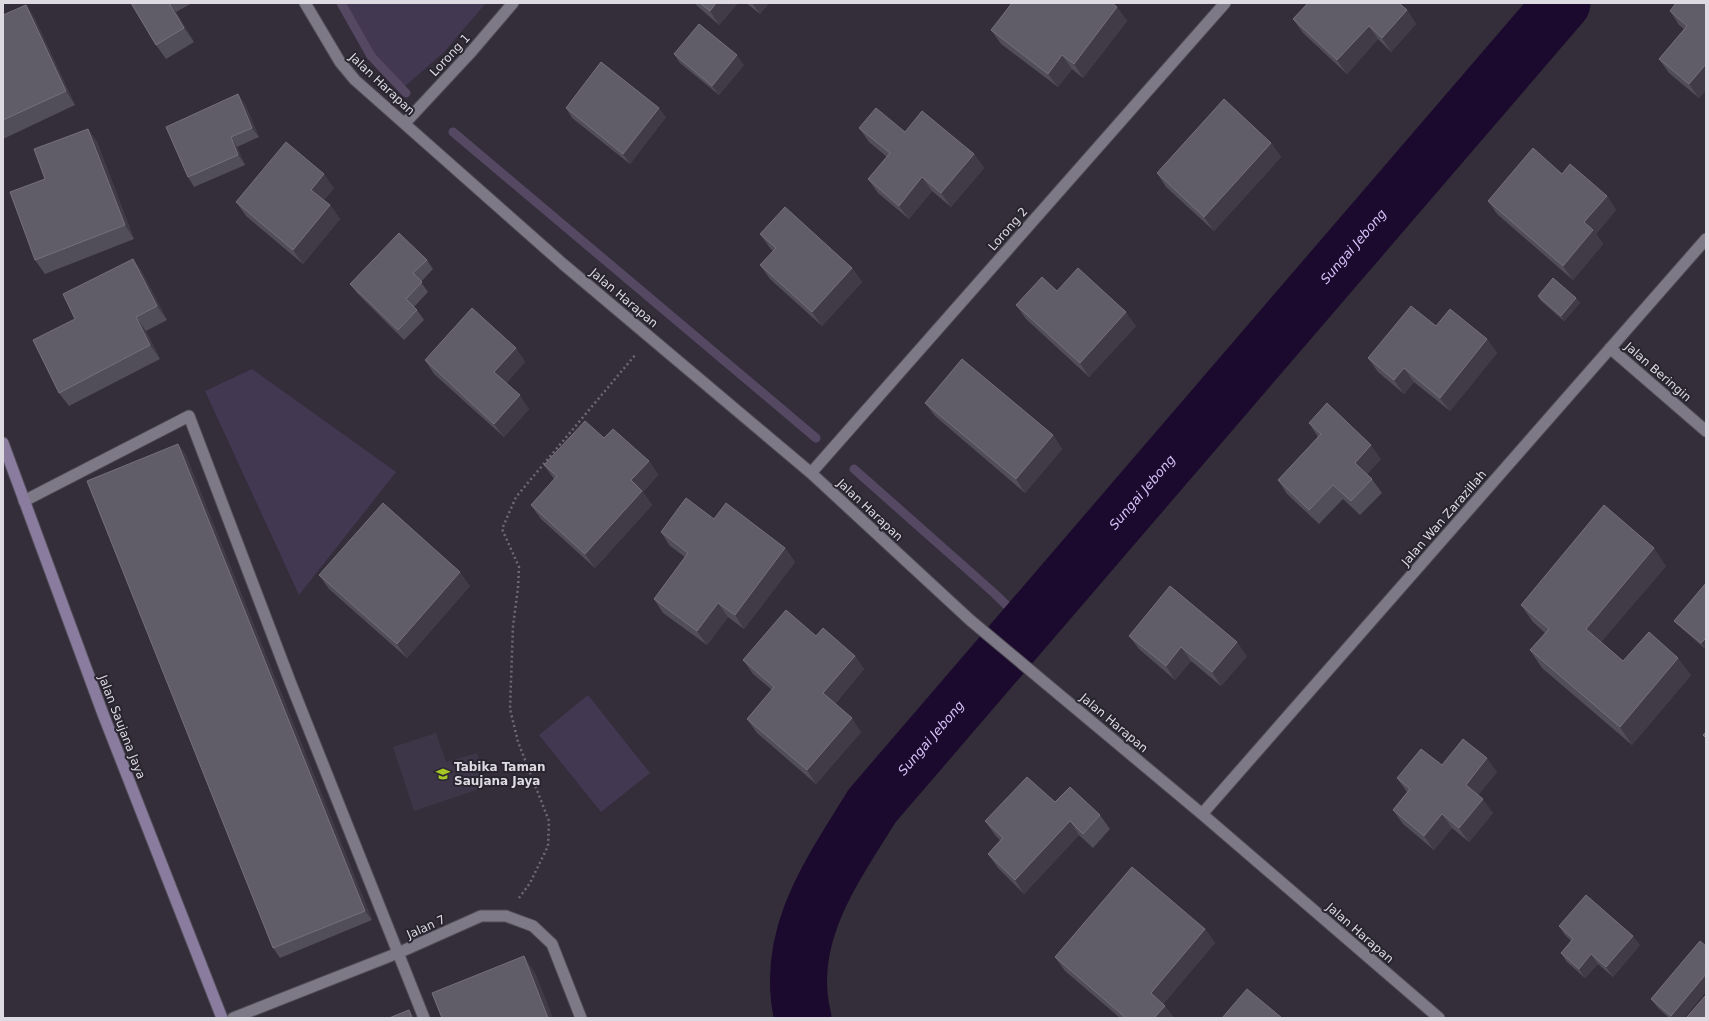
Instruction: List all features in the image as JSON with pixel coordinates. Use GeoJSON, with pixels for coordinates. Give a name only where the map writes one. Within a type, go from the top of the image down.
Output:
{"type":"FeatureCollection","features":[{"type":"Feature","properties":{"kind":"main road","name":"Jalan Saujana Jaya"},"geometry":{"type":"LineString","coordinates":[[3,443],[102,714],[222,1018]]}},
{"type":"Feature","properties":{"kind":"street","name":"Jalan Harapan"},"geometry":{"type":"LineString","coordinates":[[305,3],[340,62],[355,80],[563,264],[811,473],[970,620],[1202,814],[1439,1018]]}},
{"type":"Feature","properties":{"kind":"street","name":"Lorong 1"},"geometry":{"type":"LineString","coordinates":[[404,122],[472,51],[513,3]]}},
{"type":"Feature","properties":{"kind":"street","name":"Lorong 2"},"geometry":{"type":"LineString","coordinates":[[811,473],[1225,3]]}},
{"type":"Feature","properties":{"kind":"street","name":"Jalan Wan Zarazillah"},"geometry":{"type":"LineString","coordinates":[[1202,814],[1706,239]]}},
{"type":"Feature","properties":{"kind":"street","name":"Jalan Beringin"},"geometry":{"type":"LineString","coordinates":[[1610,348],[1706,431]]}},
{"type":"Feature","properties":{"kind":"street"},"geometry":{"type":"LineString","coordinates":[[24,501],[189,416],[291,684],[424,1018]]}},
{"type":"Feature","properties":{"kind":"street","name":"Jalan 7"},"geometry":{"type":"LineString","coordinates":[[233,1018],[398,953],[481,916],[506,916],[533,926],[552,944],[581,1018]]}},
{"type":"Feature","properties":{"kind":"path"},"geometry":{"type":"LineString","coordinates":[[506,916],[530,883],[548,846],[549,821],[538,798],[518,742],[510,709],[513,626],[518,588],[518,567],[502,529],[516,497],[639,350]]}},
{"type":"Feature","properties":{"kind":"shaded area"},"geometry":{"type":"Polygon","coordinates":[[[343,3],[486,3],[444,52],[403,88],[371,54],[343,3]]]}},
{"type":"Feature","properties":{"kind":"shaded area"},"geometry":{"type":"Polygon","coordinates":[[[252,369],[396,472],[299,595],[205,391],[252,369]]]}},
{"type":"Feature","properties":{"kind":"shaded area"},"geometry":{"type":"Polygon","coordinates":[[[588,695],[650,773],[601,812],[539,735],[588,695]]]}},
{"type":"Feature","properties":{"kind":"shaded area","name":"Tabika Taman Saujana Jaya"},"geometry":{"type":"Polygon","coordinates":[[[436,733],[446,762],[477,753],[488,786],[414,811],[393,747],[436,733]]]}},
{"type":"Feature","properties":{"kind":"building"},"geometry":{"type":"Polygon","coordinates":[[[131,3],[169,3],[184,28],[156,45],[131,3]]]}},
{"type":"Feature","properties":{"kind":"building"},"geometry":{"type":"Polygon","coordinates":[[[700,3],[716,3],[710,11],[700,3]]]}},
{"type":"Feature","properties":{"kind":"building"},"geometry":{"type":"Polygon","coordinates":[[[1012,3],[1112,3],[1117,7],[1074,64],[1062,55],[1048,74],[991,30],[1012,3]]]}},
{"type":"Feature","properties":{"kind":"building"},"geometry":{"type":"Polygon","coordinates":[[[1308,3],[1399,3],[1407,10],[1382,38],[1369,26],[1337,60],[1293,19],[1308,3]]]}},
{"type":"Feature","properties":{"kind":"building"},"geometry":{"type":"Polygon","coordinates":[[[1676,3],[1706,3],[1706,64],[1689,84],[1659,59],[1687,26],[1670,11],[1676,3]]]}},
{"type":"Feature","properties":{"kind":"building"},"geometry":{"type":"Polygon","coordinates":[[[26,5],[66,91],[3,120],[3,15],[26,5]]]}},
{"type":"Feature","properties":{"kind":"building"},"geometry":{"type":"Polygon","coordinates":[[[699,24],[737,55],[712,86],[674,54],[699,24]]]}},
{"type":"Feature","properties":{"kind":"building"},"geometry":{"type":"Polygon","coordinates":[[[601,62],[659,108],[623,154],[566,108],[601,62]]]}},
{"type":"Feature","properties":{"kind":"building"},"geometry":{"type":"Polygon","coordinates":[[[238,94],[252,128],[231,137],[238,155],[188,177],[166,127],[238,94]]]}},
{"type":"Feature","properties":{"kind":"building"},"geometry":{"type":"Polygon","coordinates":[[[1224,99],[1271,143],[1204,217],[1157,173],[1224,99]]]}},
{"type":"Feature","properties":{"kind":"building"},"geometry":{"type":"Polygon","coordinates":[[[876,108],[905,132],[922,111],[974,154],[941,193],[922,177],[899,206],[868,179],[890,153],[859,128],[876,108]]]}},
{"type":"Feature","properties":{"kind":"building"},"geometry":{"type":"Polygon","coordinates":[[[88,129],[125,225],[35,260],[10,192],[45,179],[34,149],[88,129]]]}},
{"type":"Feature","properties":{"kind":"building"},"geometry":{"type":"Polygon","coordinates":[[[286,142],[324,174],[311,190],[330,205],[293,250],[236,202],[286,142]]]}},
{"type":"Feature","properties":{"kind":"building"},"geometry":{"type":"Polygon","coordinates":[[[1533,148],[1562,174],[1570,164],[1607,196],[1584,222],[1593,230],[1563,266],[1488,201],[1533,148]]]}},
{"type":"Feature","properties":{"kind":"building"},"geometry":{"type":"Polygon","coordinates":[[[785,207],[852,268],[812,312],[760,265],[776,248],[760,234],[785,207]]]}},
{"type":"Feature","properties":{"kind":"building"},"geometry":{"type":"Polygon","coordinates":[[[399,233],[427,260],[413,273],[422,282],[406,299],[417,310],[398,330],[350,284],[399,233]]]}},
{"type":"Feature","properties":{"kind":"building"},"geometry":{"type":"Polygon","coordinates":[[[133,259],[157,306],[136,317],[150,345],[59,393],[33,340],[75,319],[63,294],[133,259]]]}},
{"type":"Feature","properties":{"kind":"building"},"geometry":{"type":"Polygon","coordinates":[[[1078,268],[1126,312],[1080,363],[1016,305],[1042,277],[1057,291],[1078,268]]]}},
{"type":"Feature","properties":{"kind":"building"},"geometry":{"type":"Polygon","coordinates":[[[1553,278],[1576,298],[1561,316],[1538,296],[1553,278]]]}},
{"type":"Feature","properties":{"kind":"building"},"geometry":{"type":"Polygon","coordinates":[[[1411,306],[1436,326],[1450,309],[1487,339],[1440,398],[1404,368],[1394,380],[1368,358],[1411,306]]]}},
{"type":"Feature","properties":{"kind":"building"},"geometry":{"type":"Polygon","coordinates":[[[472,308],[516,348],[494,372],[520,395],[494,424],[425,360],[472,308]]]}},
{"type":"Feature","properties":{"kind":"building"},"geometry":{"type":"Polygon","coordinates":[[[962,359],[1053,435],[1016,479],[925,403],[962,359]]]}},
{"type":"Feature","properties":{"kind":"building"},"geometry":{"type":"Polygon","coordinates":[[[1327,403],[1371,445],[1355,463],[1372,479],[1351,501],[1333,485],[1309,510],[1278,480],[1321,434],[1309,423],[1327,403]]]}},
{"type":"Feature","properties":{"kind":"building"},"geometry":{"type":"Polygon","coordinates":[[[585,421],[604,438],[613,429],[649,461],[631,480],[642,491],[585,554],[531,505],[557,476],[544,465],[585,421]]]}},
{"type":"Feature","properties":{"kind":"building"},"geometry":{"type":"Polygon","coordinates":[[[178,444],[365,911],[273,948],[87,481],[178,444]]]}},
{"type":"Feature","properties":{"kind":"building"},"geometry":{"type":"Polygon","coordinates":[[[686,498],[714,519],[726,503],[785,548],[735,615],[718,603],[697,631],[654,599],[688,553],[661,532],[686,498]]]}},
{"type":"Feature","properties":{"kind":"building"},"geometry":{"type":"Polygon","coordinates":[[[383,503],[460,572],[397,644],[319,575],[383,503]]]}},
{"type":"Feature","properties":{"kind":"building"},"geometry":{"type":"Polygon","coordinates":[[[1604,505],[1654,548],[1586,629],[1623,661],[1649,632],[1678,658],[1620,727],[1530,650],[1549,629],[1521,605],[1604,505]]]}},
{"type":"Feature","properties":{"kind":"building"},"geometry":{"type":"Polygon","coordinates":[[[1706,583],[1706,638],[1701,643],[1674,621],[1706,583]]]}},
{"type":"Feature","properties":{"kind":"building"},"geometry":{"type":"Polygon","coordinates":[[[1170,586],[1237,642],[1212,672],[1181,647],[1166,666],[1129,636],[1170,586]]]}},
{"type":"Feature","properties":{"kind":"building"},"geometry":{"type":"Polygon","coordinates":[[[786,610],[816,636],[823,628],[855,656],[823,693],[852,718],[807,770],[747,719],[774,687],[743,660],[786,610]]]}},
{"type":"Feature","properties":{"kind":"building"},"geometry":{"type":"Polygon","coordinates":[[[1463,739],[1487,758],[1466,785],[1483,799],[1459,828],[1442,814],[1424,836],[1393,810],[1410,789],[1397,778],[1421,749],[1442,765],[1463,739]]]}},
{"type":"Feature","properties":{"kind":"building"},"geometry":{"type":"Polygon","coordinates":[[[1027,777],[1055,802],[1070,787],[1100,815],[1083,834],[1070,821],[1015,880],[988,854],[1003,838],[985,821],[1027,777]]]}},
{"type":"Feature","properties":{"kind":"building"},"geometry":{"type":"Polygon","coordinates":[[[1132,867],[1205,929],[1151,993],[1165,1006],[1154,1018],[1126,1018],[1055,957],[1132,867]]]}},
{"type":"Feature","properties":{"kind":"building"},"geometry":{"type":"Polygon","coordinates":[[[1586,895],[1633,936],[1606,967],[1591,954],[1579,969],[1561,953],[1573,939],[1559,926],[1586,895]]]}},
{"type":"Feature","properties":{"kind":"building"},"geometry":{"type":"Polygon","coordinates":[[[1700,941],[1706,946],[1706,974],[1671,1016],[1651,999],[1700,941]]]}},
{"type":"Feature","properties":{"kind":"building"},"geometry":{"type":"Polygon","coordinates":[[[524,956],[548,1018],[442,1018],[432,993],[524,956]]]}},
{"type":"Feature","properties":{"kind":"building"},"geometry":{"type":"Polygon","coordinates":[[[1247,989],[1282,1018],[1222,1018],[1247,989]]]}},
{"type":"Feature","properties":{"kind":"building"},"geometry":{"type":"Polygon","coordinates":[[[1706,995],[1706,1018],[1686,1018],[1706,995]]]}},
{"type":"Feature","properties":{"kind":"building"},"geometry":{"type":"Polygon","coordinates":[[[409,1010],[412,1018],[389,1018],[409,1010]]]}},
{"type":"Feature","properties":{"kind":"waterway"},"geometry":{"type":"LineString","coordinates":[[341,3],[371,56],[406,93]]}},
{"type":"Feature","properties":{"kind":"waterway","name":"Sungai Jebong"},"geometry":{"type":"LineString","coordinates":[[803,1018],[799,988],[800,960],[805,932],[827,880],[872,806],[1562,3]]}},
{"type":"Feature","properties":{"kind":"waterway"},"geometry":{"type":"LineString","coordinates":[[453,132],[816,438]]}},
{"type":"Feature","properties":{"kind":"waterway"},"geometry":{"type":"LineString","coordinates":[[854,469],[994,593],[1028,626]]}},
{"type":"Feature","properties":{"kind":"place","name":"Tabika Taman Saujana Jaya"},"geometry":{"type":"Point","coordinates":[443,774]}}]}
